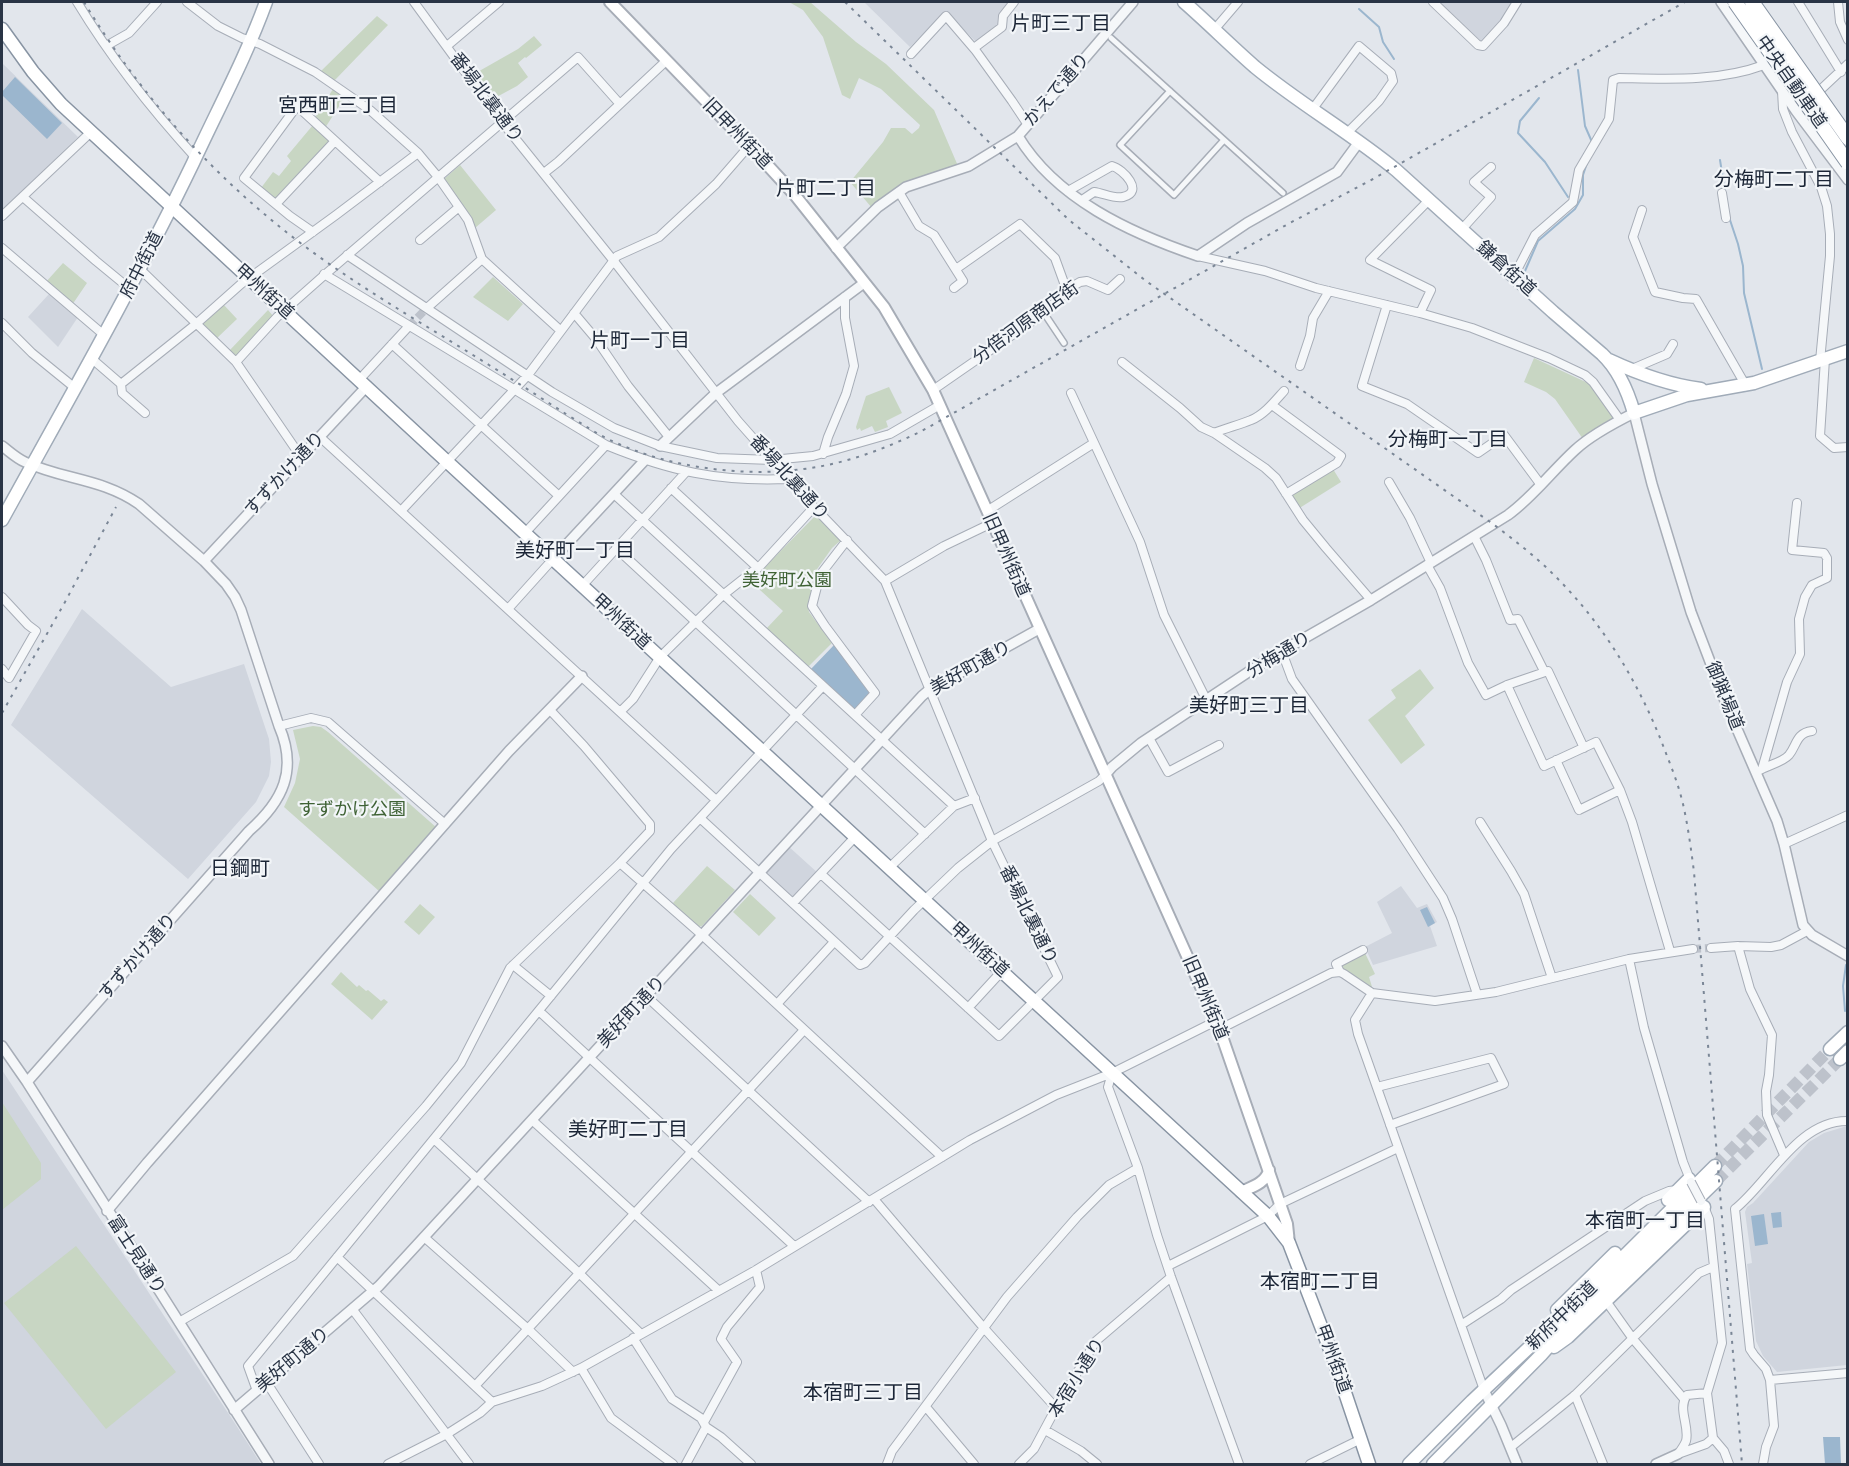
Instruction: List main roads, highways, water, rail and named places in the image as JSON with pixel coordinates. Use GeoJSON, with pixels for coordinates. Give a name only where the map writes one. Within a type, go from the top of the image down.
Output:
{"type":"FeatureCollection","features":[{"type":"Feature","properties":{"kind":"highway","name":"中央自動車道"},"geometry":{"type":"LineString","coordinates":[[1735,2],[1848,162]]}},
{"type":"Feature","properties":{"kind":"highway","name":"中央自動車道"},"geometry":{"type":"LineString","coordinates":[[1752,2],[1848,138]]}},
{"type":"Feature","properties":{"kind":"main road","name":"府中街道"},"geometry":{"type":"LineString","coordinates":[[2,520],[130,289],[172,207],[252,41],[266,2]]}},
{"type":"Feature","properties":{"kind":"main road","name":"鎌倉街道"},"geometry":{"type":"LineString","coordinates":[[1184,2],[1256,67],[1312,110],[1371,150],[1608,360],[1626,390],[1634,413],[1708,390]]}},
{"type":"Feature","properties":{"kind":"main road","name":"旧甲州街道"},"geometry":{"type":"LineString","coordinates":[[614,3],[666,61],[794,194],[884,307],[933,390],[1218,1025],[1287,1224],[1291,1249]]}},
{"type":"Feature","properties":{"kind":"main road","name":"甲州街道"},"geometry":{"type":"LineString","coordinates":[[2,29],[43,84],[91,132],[1278,1226],[1291,1249],[1334,1360],[1369,1464]]}},
{"type":"Feature","properties":{"kind":"main road"},"geometry":{"type":"LineString","coordinates":[[1608,360],[1672,384],[1708,390],[1746,386],[1848,351]]}},
{"type":"Feature","properties":{"kind":"main road"},"geometry":{"type":"LineString","coordinates":[[1839,1053],[1848,1032]]}},
{"type":"Feature","properties":{"kind":"main road","name":"新府中街道"},"geometry":{"type":"LineString","coordinates":[[1408,1464],[1586,1294],[1714,1166]]}},
{"type":"Feature","properties":{"kind":"main road"},"geometry":{"type":"LineString","coordinates":[[1241,1192],[1263,1180],[1269,1170]]}},
{"type":"Feature","properties":{"kind":"main road"},"geometry":{"type":"LineString","coordinates":[[1505,1370],[1537,1330],[1690,1180]]}},
{"type":"Feature","properties":{"kind":"main road","name":"新府中街道"},"geometry":{"type":"LineString","coordinates":[[1433,1464],[1563,1330],[1716,1180]]}},
{"type":"Feature","properties":{"kind":"main road"},"geometry":{"type":"LineString","coordinates":[[1541,1355],[1568,1337],[1703,1204]]}},
{"type":"Feature","properties":{"kind":"water"},"geometry":{"type":"Polygon","coordinates":[[[15,77],[62,123],[47,139],[2,95],[15,77]]]}},
{"type":"Feature","properties":{"kind":"water"},"geometry":{"type":"Polygon","coordinates":[[[834,645],[870,694],[855,710],[811,669],[834,645]]]}},
{"type":"Feature","properties":{"kind":"water"},"geometry":{"type":"Polygon","coordinates":[[[1427,907],[1435,923],[1428,927],[1420,910],[1427,907]]]}},
{"type":"Feature","properties":{"kind":"water"},"geometry":{"type":"Polygon","coordinates":[[[1781,1212],[1782,1227],[1773,1228],[1771,1213],[1781,1212]]]}},
{"type":"Feature","properties":{"kind":"water"},"geometry":{"type":"Polygon","coordinates":[[[1764,1214],[1768,1244],[1755,1246],[1751,1216],[1764,1214]]]}},
{"type":"Feature","properties":{"kind":"water"},"geometry":{"type":"Polygon","coordinates":[[[1823,1437],[1840,1437],[1841,1464],[1825,1464],[1823,1437]]]}},
{"type":"Feature","properties":{"kind":"waterway"},"geometry":{"type":"LineString","coordinates":[[1359,9],[1379,27],[1383,42],[1394,59]]}},
{"type":"Feature","properties":{"kind":"waterway"},"geometry":{"type":"LineString","coordinates":[[1578,70],[1585,126],[1592,142]]}},
{"type":"Feature","properties":{"kind":"waterway"},"geometry":{"type":"LineString","coordinates":[[1539,98],[1520,121],[1518,133],[1545,162],[1568,197]]}},
{"type":"Feature","properties":{"kind":"waterway"},"geometry":{"type":"LineString","coordinates":[[1720,160],[1725,191]]}},
{"type":"Feature","properties":{"kind":"waterway"},"geometry":{"type":"LineString","coordinates":[[1522,278],[1538,241],[1575,209],[1583,195],[1583,175],[1587,163]]}},
{"type":"Feature","properties":{"kind":"waterway"},"geometry":{"type":"LineString","coordinates":[[1729,217],[1743,266],[1744,293],[1762,369]]}},
{"type":"Feature","properties":{"kind":"waterway"},"geometry":{"type":"LineString","coordinates":[[1845,1011],[1843,986],[1846,965]]}},
{"type":"Feature","properties":{"kind":"tunnel"},"geometry":{"type":"LineString","coordinates":[[409,326],[427,308]]}},
{"type":"Feature","properties":{"kind":"tunnel"},"geometry":{"type":"LineString","coordinates":[[1693,949],[1711,948]]}},
{"type":"Feature","properties":{"kind":"tunnel"},"geometry":{"type":"LineString","coordinates":[[1715,1166],[1830,1049]]}},
{"type":"Feature","properties":{"kind":"tunnel"},"geometry":{"type":"LineString","coordinates":[[1716,1181],[1840,1059]]}},
{"type":"Feature","properties":{"kind":"railway"},"geometry":{"type":"LineString","coordinates":[[84,2],[126,65],[197,151],[251,203],[304,246],[382,299],[610,440],[664,460],[703,468],[744,472],[784,471],[824,466],[874,452],[920,432],[1685,2]]}},
{"type":"Feature","properties":{"kind":"railway"},"geometry":{"type":"LineString","coordinates":[[845,2],[1069,220],[1146,281],[1493,524],[1532,554],[1589,614],[1620,659],[1646,706],[1676,779],[1689,838],[1694,872],[1742,1464]]}},
{"type":"Feature","properties":{"kind":"railway"},"geometry":{"type":"LineString","coordinates":[[2,713],[116,507]]}},
{"type":"Feature","properties":{"kind":"district","name":"片町三丁目"},"geometry":{"type":"Point","coordinates":[1061,24]}},
{"type":"Feature","properties":{"kind":"district","name":"宮西町三丁目"},"geometry":{"type":"Point","coordinates":[338,106]}},
{"type":"Feature","properties":{"kind":"district","name":"分梅町二丁目"},"geometry":{"type":"Point","coordinates":[1774,180]}},
{"type":"Feature","properties":{"kind":"district","name":"片町二丁目"},"geometry":{"type":"Point","coordinates":[826,189]}},
{"type":"Feature","properties":{"kind":"district","name":"片町一丁目"},"geometry":{"type":"Point","coordinates":[640,341]}},
{"type":"Feature","properties":{"kind":"district","name":"分梅町一丁目"},"geometry":{"type":"Point","coordinates":[1448,440]}},
{"type":"Feature","properties":{"kind":"district","name":"美好町一丁目"},"geometry":{"type":"Point","coordinates":[575,551]}},
{"type":"Feature","properties":{"kind":"district","name":"美好町三丁目"},"geometry":{"type":"Point","coordinates":[1249,706]}},
{"type":"Feature","properties":{"kind":"district","name":"日鋼町"},"geometry":{"type":"Point","coordinates":[240,869]}},
{"type":"Feature","properties":{"kind":"district","name":"美好町二丁目"},"geometry":{"type":"Point","coordinates":[628,1130]}},
{"type":"Feature","properties":{"kind":"district","name":"本宿町一丁目"},"geometry":{"type":"Point","coordinates":[1645,1221]}},
{"type":"Feature","properties":{"kind":"district","name":"本宿町二丁目"},"geometry":{"type":"Point","coordinates":[1320,1282]}},
{"type":"Feature","properties":{"kind":"district","name":"本宿町三丁目"},"geometry":{"type":"Point","coordinates":[863,1393]}},
{"type":"Feature","properties":{"kind":"park label","name":"美好町公園"},"geometry":{"type":"Point","coordinates":[787,581]}},
{"type":"Feature","properties":{"kind":"park label","name":"すずかけ公園"},"geometry":{"type":"Point","coordinates":[352,810]}}]}
